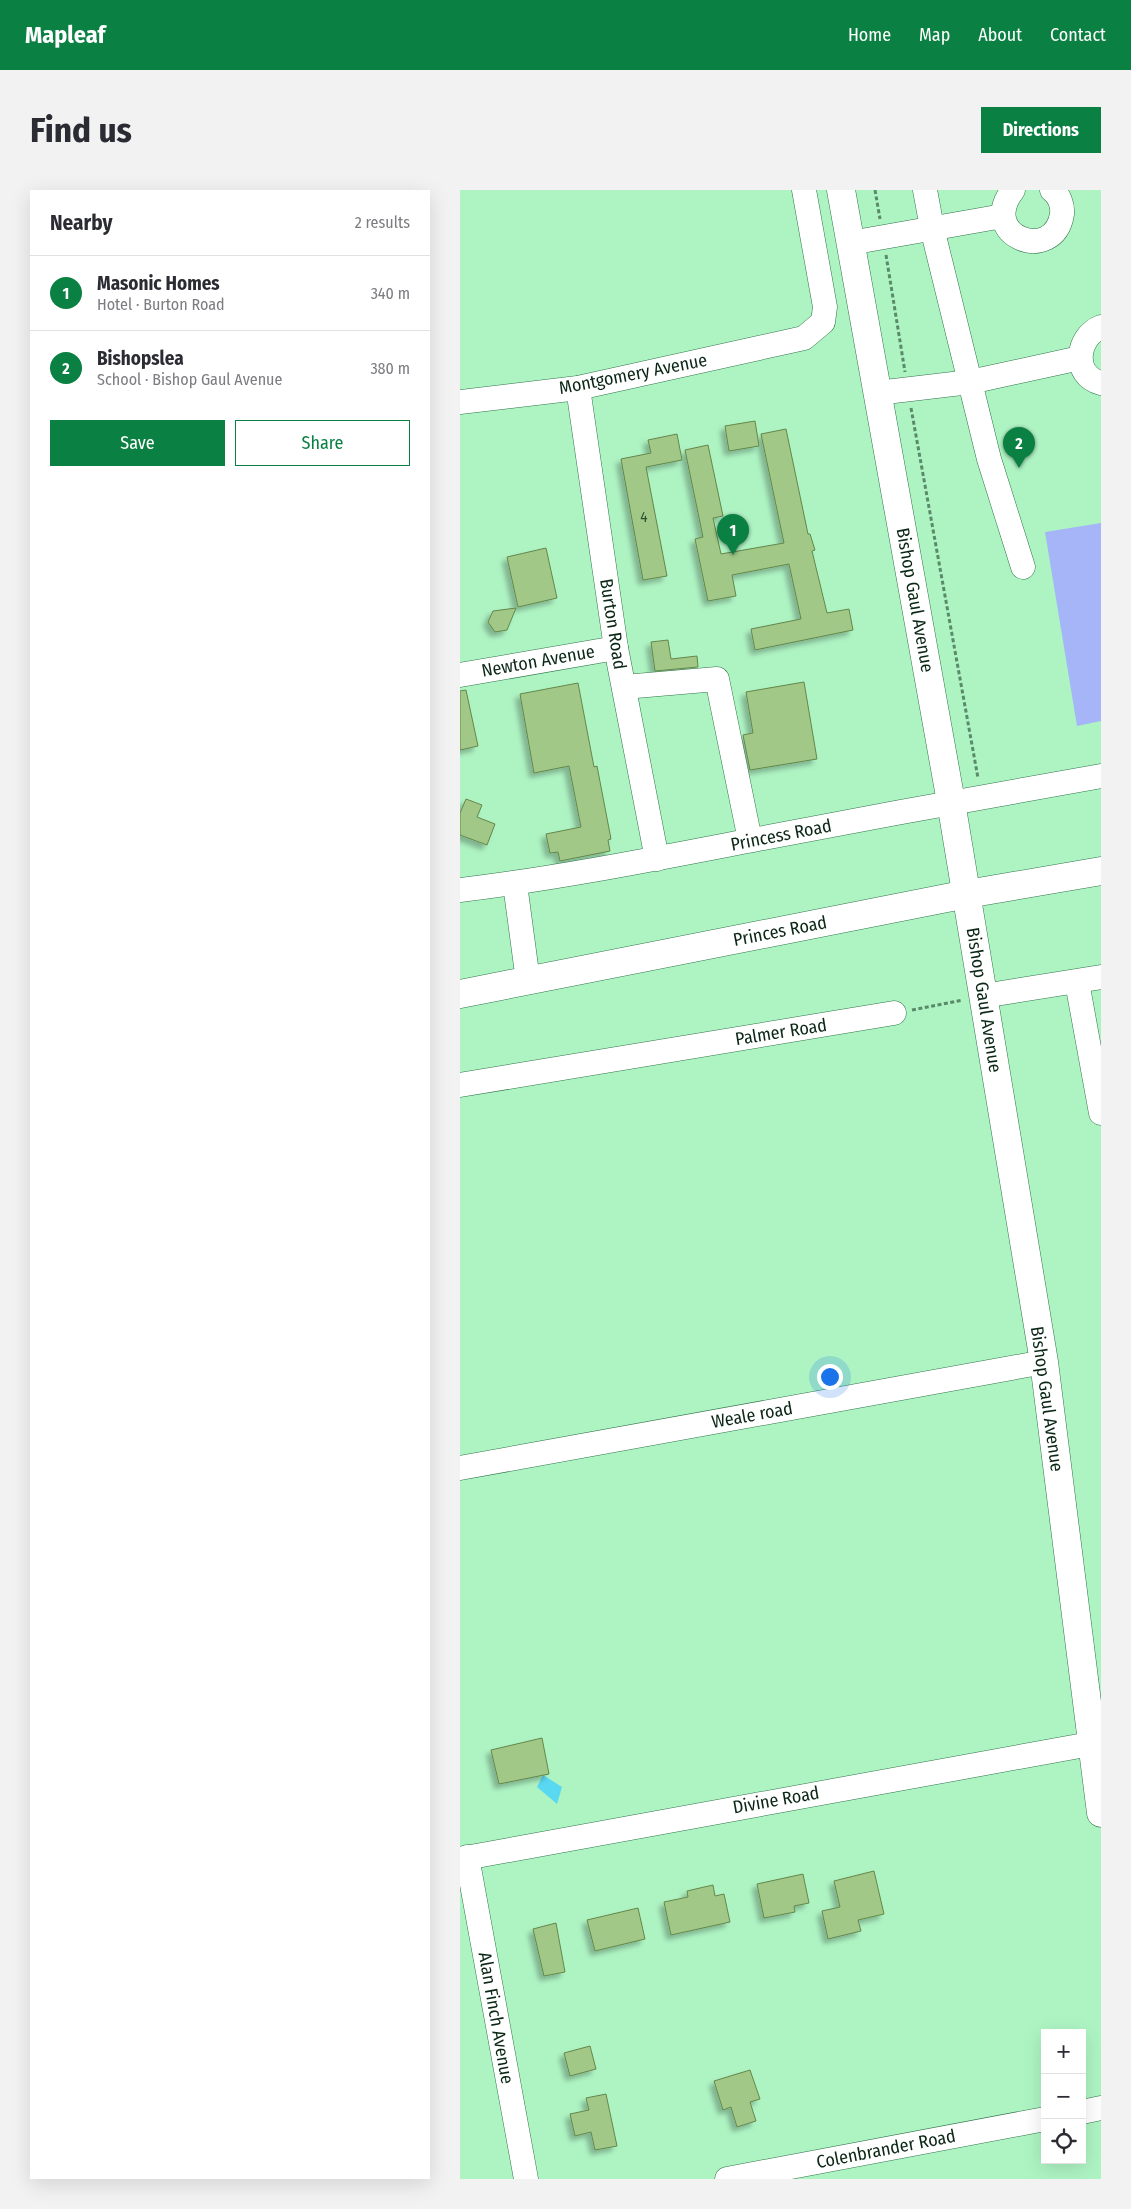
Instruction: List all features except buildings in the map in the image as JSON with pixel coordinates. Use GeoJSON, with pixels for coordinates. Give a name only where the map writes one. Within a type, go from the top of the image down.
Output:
{"type":"FeatureCollection","features":[{"type":"Feature","properties":{"kind":"main road","name":"Bishop Gaul Avenue"},"geometry":{"type":"LineString","coordinates":[[841,190],[967,894],[1044,1362],[1067,1555],[1097,1742],[1101,1813]]}},
{"type":"Feature","properties":{"kind":"main road","name":"Princes Road"},"geometry":{"type":"LineString","coordinates":[[460,994],[967,894],[1101,871]]}},
{"type":"Feature","properties":{"kind":"street","name":"Montgomery Avenue"},"geometry":{"type":"LineString","coordinates":[[460,402],[578,388],[804,338],[823,322],[825,307],[804,190]]}},
{"type":"Feature","properties":{"kind":"street"},"geometry":{"type":"LineString","coordinates":[[925,190],[932,228],[989,459],[1023,567]]}},
{"type":"Feature","properties":{"kind":"street"},"geometry":{"type":"LineString","coordinates":[[1013,190],[1005,200],[1003,216],[1009,230],[1021,239],[1036,242],[1051,236],[1060,224],[1063,208],[1057,194],[1052,190]]}},
{"type":"Feature","properties":{"kind":"street"},"geometry":{"type":"LineString","coordinates":[[850,243],[1003,216]]}},
{"type":"Feature","properties":{"kind":"street"},"geometry":{"type":"LineString","coordinates":[[1101,327],[1092,331],[1082,343],[1080,358],[1086,373],[1101,383]]}},
{"type":"Feature","properties":{"kind":"street"},"geometry":{"type":"LineString","coordinates":[[877,393],[970,382],[1080,358]]}},
{"type":"Feature","properties":{"kind":"street","name":"Burton Road"},"geometry":{"type":"LineString","coordinates":[[578,388],[616,648],[657,859]]}},
{"type":"Feature","properties":{"kind":"street","name":"Newton Avenue"},"geometry":{"type":"LineString","coordinates":[[460,675],[616,648]]}},
{"type":"Feature","properties":{"kind":"street"},"geometry":{"type":"LineString","coordinates":[[624,687],[717,679],[750,840]]}},
{"type":"Feature","properties":{"kind":"street","name":"Princess Road"},"geometry":{"type":"LineString","coordinates":[[460,890],[515,884],[657,859],[951,802],[1101,776]]}},
{"type":"Feature","properties":{"kind":"street"},"geometry":{"type":"LineString","coordinates":[[515,884],[528,981]]}},
{"type":"Feature","properties":{"kind":"street"},"geometry":{"type":"LineString","coordinates":[[983,996],[1101,978]]}},
{"type":"Feature","properties":{"kind":"street"},"geometry":{"type":"LineString","coordinates":[[1077,982],[1101,1113]]}},
{"type":"Feature","properties":{"kind":"street","name":"Palmer Road"},"geometry":{"type":"LineString","coordinates":[[460,1085],[894,1013]]}},
{"type":"Feature","properties":{"kind":"street","name":"Weale road"},"geometry":{"type":"LineString","coordinates":[[460,1468],[1044,1362]]}},
{"type":"Feature","properties":{"kind":"street","name":"Divine Road"},"geometry":{"type":"LineString","coordinates":[[463,1858],[1097,1742]]}},
{"type":"Feature","properties":{"kind":"street","name":"Alan Finch Avenue"},"geometry":{"type":"LineString","coordinates":[[463,1858],[526,2179]]}},
{"type":"Feature","properties":{"kind":"street"},"geometry":{"type":"LineString","coordinates":[[1086,2111],[1101,2108]]}},
{"type":"Feature","properties":{"kind":"street","name":"Colenbrander Road"},"geometry":{"type":"LineString","coordinates":[[727,2179],[1041,2120]]}},
{"type":"Feature","properties":{"kind":"path"},"geometry":{"type":"LineString","coordinates":[[875,190],[908,390],[981,797]]}},
{"type":"Feature","properties":{"kind":"path"},"geometry":{"type":"LineString","coordinates":[[894,1013],[983,996]]}},
{"type":"Feature","properties":{"kind":"shaded area"},"geometry":{"type":"Polygon","coordinates":[[[1101,523],[1101,721],[1077,726],[1045,532],[1101,523]]]}},
{"type":"Feature","properties":{"kind":"shaded area"},"geometry":{"type":"Polygon","coordinates":[[[543,1775],[562,1787],[557,1804],[537,1787],[543,1775]]]}},
{"type":"Feature","properties":{"kind":"place","name":"Bishopslea"},"geometry":{"type":"Point","coordinates":[1019,468]}},
{"type":"Feature","properties":{"kind":"place","name":"Masonic Homes"},"geometry":{"type":"Point","coordinates":[733,555]}}]}
